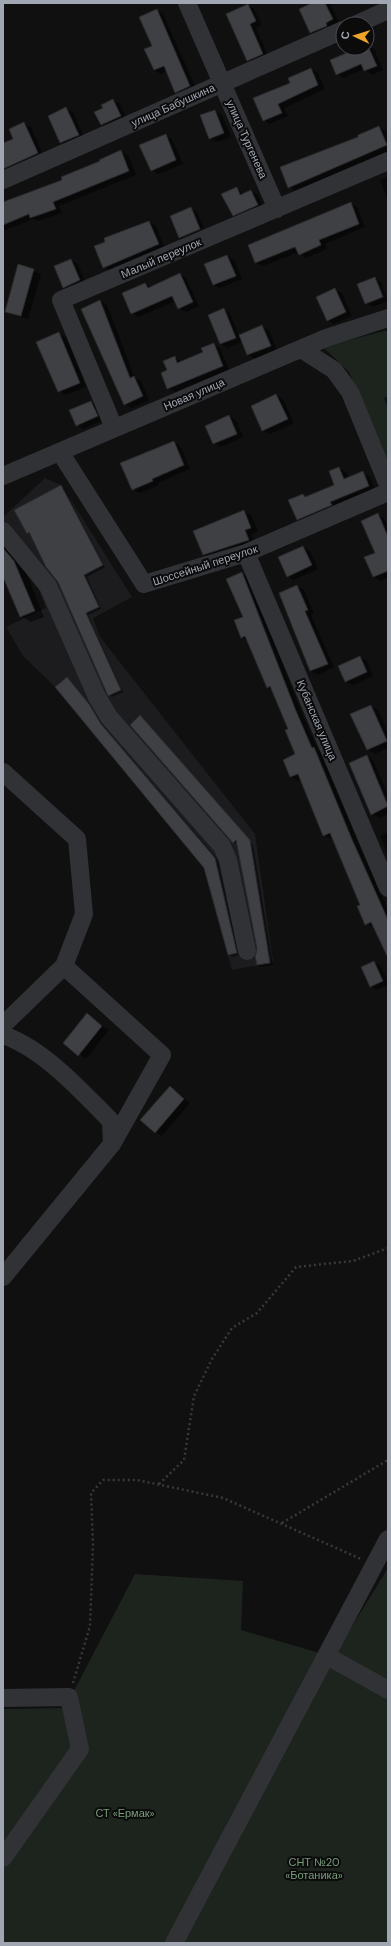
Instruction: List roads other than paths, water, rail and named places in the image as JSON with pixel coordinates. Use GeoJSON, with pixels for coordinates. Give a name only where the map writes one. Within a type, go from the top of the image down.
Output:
{"type":"FeatureCollection","features":[{"type":"Feature","properties":{"kind":"street","name":"улица Тургенева"},"geometry":{"type":"LineString","coordinates":[[187,3],[221,84],[254,152],[277,209]]}},
{"type":"Feature","properties":{"kind":"street"},"geometry":{"type":"LineString","coordinates":[[375,16],[388,10]]}},
{"type":"Feature","properties":{"kind":"street","name":"улица Бабушкина"},"geometry":{"type":"LineString","coordinates":[[3,180],[335,34]]}},
{"type":"Feature","properties":{"kind":"street","name":"Малый переулок"},"geometry":{"type":"LineString","coordinates":[[114,428],[61,300],[388,161]]}},
{"type":"Feature","properties":{"kind":"street","name":"Новая улица"},"geometry":{"type":"LineString","coordinates":[[3,476],[301,348],[326,338],[388,318]]}},
{"type":"Feature","properties":{"kind":"street"},"geometry":{"type":"LineString","coordinates":[[301,348],[334,370],[350,392],[388,486]]}},
{"type":"Feature","properties":{"kind":"street","name":"Шоссейный переулок"},"geometry":{"type":"LineString","coordinates":[[60,452],[144,584],[246,553],[388,492]]}},
{"type":"Feature","properties":{"kind":"street"},"geometry":{"type":"LineString","coordinates":[[3,531],[48,586],[97,697],[109,717],[222,846],[228,860],[247,951]]}},
{"type":"Feature","properties":{"kind":"street","name":"Кубанская улица"},"geometry":{"type":"LineString","coordinates":[[246,553],[388,888]]}},
{"type":"Feature","properties":{"kind":"street"},"geometry":{"type":"LineString","coordinates":[[3,772],[77,839],[84,914],[64,966],[3,1025]]}},
{"type":"Feature","properties":{"kind":"street"},"geometry":{"type":"LineString","coordinates":[[3,1277],[112,1144],[162,1055],[64,966]]}},
{"type":"Feature","properties":{"kind":"street"},"geometry":{"type":"LineString","coordinates":[[3,1035],[18,1040],[69,1078],[111,1121],[112,1144]]}},
{"type":"Feature","properties":{"kind":"street"},"geometry":{"type":"LineString","coordinates":[[174,1943],[328,1656],[388,1539]]}},
{"type":"Feature","properties":{"kind":"street"},"geometry":{"type":"LineString","coordinates":[[328,1656],[388,1690]]}},
{"type":"Feature","properties":{"kind":"street"},"geometry":{"type":"LineString","coordinates":[[3,1698],[69,1697],[80,1750],[3,1858]]}},
{"type":"Feature","properties":{"kind":"park label","name":"СТ «Ермак»"},"geometry":{"type":"Point","coordinates":[125,1813]}},
{"type":"Feature","properties":{"kind":"park label","name":"СНТ №20 «Ботаника»"},"geometry":{"type":"Point","coordinates":[314,1868]}}]}
